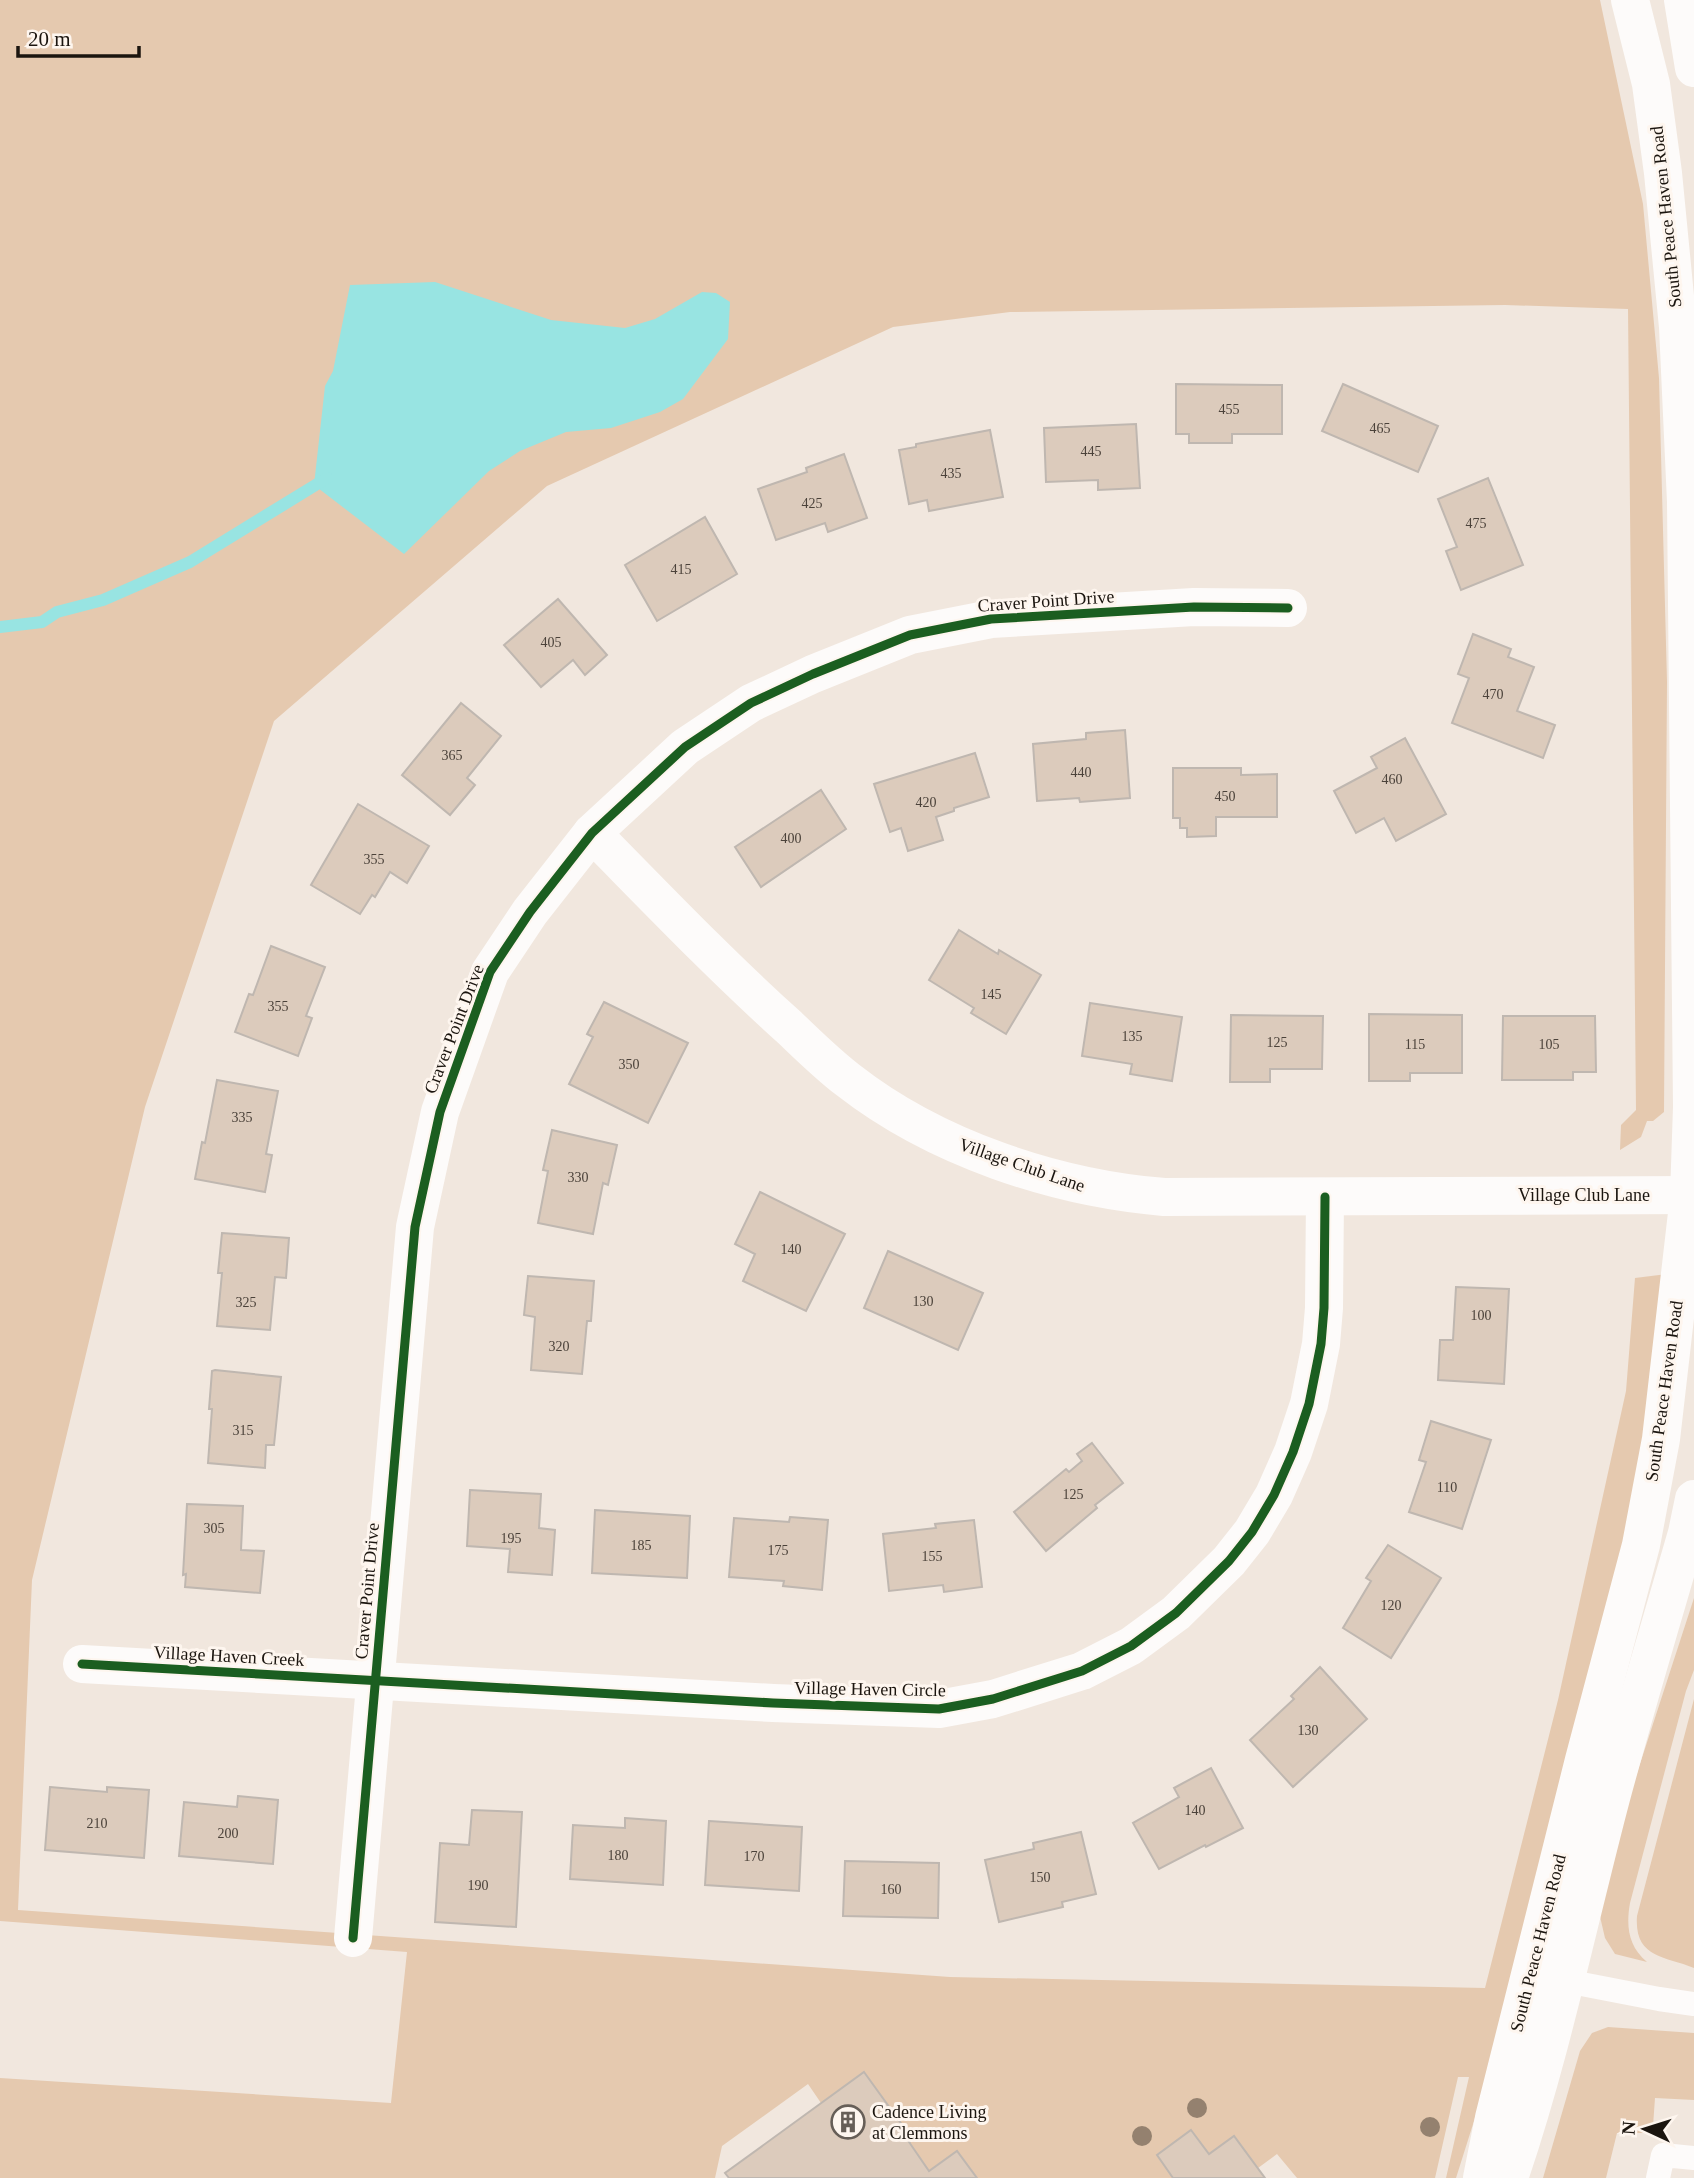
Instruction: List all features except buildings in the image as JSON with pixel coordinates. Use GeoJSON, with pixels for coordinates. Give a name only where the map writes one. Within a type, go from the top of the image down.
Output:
{"type":"FeatureCollection","features":[{"type":"Feature","properties":{"kind":"street","name":"South Peace Haven Road"},"geometry":{"type":"LineString","coordinates":[[1482,2178],[1500,2091],[1641,1545],[1661,1439],[1691,1195],[1686,502],[1678,327],[1651,84],[1630,0]]}},
{"type":"Feature","properties":{"kind":"street"},"geometry":{"type":"LineString","coordinates":[[1683,0],[1694,68]]}},
{"type":"Feature","properties":{"kind":"street","name":"Craver Point Drive"},"geometry":{"type":"LineString","coordinates":[[353,1938],[415,1227],[440,1112],[490,972],[530,912],[592,833],[685,747],[751,703],[813,674],[910,635],[991,619],[1194,607],[1288,608]]}},
{"type":"Feature","properties":{"kind":"street","name":"Village Club Lane"},"geometry":{"type":"LineString","coordinates":[[592,833],[735,978],[849,1081],[922,1127],[1001,1161],[1069,1184],[1128,1194],[1177,1198],[1691,1195]]}},
{"type":"Feature","properties":{"kind":"street","name":"Village Haven Circle"},"geometry":{"type":"LineString","coordinates":[[375,1680],[782,1704],[939,1709],[993,1699],[1082,1671],[1123,1650],[1176,1613],[1228,1561],[1252,1532],[1274,1495],[1289,1463],[1309,1404],[1321,1344],[1325,1197]]}},
{"type":"Feature","properties":{"kind":"street","name":"South Peace Haven Road"},"geometry":{"type":"LineString","coordinates":[[1509,2178],[1524,2135],[1566,1981],[1612,1793],[1687,1533],[1694,1499]]}},
{"type":"Feature","properties":{"kind":"street","name":"Village Haven Creek"},"geometry":{"type":"LineString","coordinates":[[82,1664],[375,1680]]}},
{"type":"Feature","properties":{"kind":"lane"},"geometry":{"type":"LineString","coordinates":[[1566,1981],[1694,2004]]}},
{"type":"Feature","properties":{"kind":"lane"},"geometry":{"type":"LineString","coordinates":[[1658,2178],[1663,2155],[1694,2158]]}},
{"type":"Feature","properties":{"kind":"shaded area"},"geometry":{"type":"Polygon","coordinates":[[[0,0],[1600,0],[1643,204],[1659,378],[1667,682],[1664,1112],[1653,1121],[1647,1121],[1641,1137],[1620,1150],[1621,1125],[1636,1110],[1628,309],[1505,305],[1010,312],[893,327],[547,486],[274,721],[145,1107],[32,1580],[18,1910],[950,1977],[1485,1988],[1558,1700],[1626,1391],[1635,1278],[1667,1274],[1652,1433],[1492,2064],[1456,2178],[1446,2178],[1469,2077],[1458,2077],[1435,2178],[1297,2178],[1277,2154],[1258,2168],[1209,2154],[1191,2130],[1157,2155],[1173,2178],[977,2178],[957,2151],[929,2171],[909,2142],[912,2140],[821,2103],[808,2084],[722,2146],[715,2178],[0,2178],[0,2078],[391,2103],[407,1952],[0,1921],[0,0]]]}},
{"type":"Feature","properties":{"kind":"shaded area"},"geometry":{"type":"Polygon","coordinates":[[[1694,1598],[1694,1670],[1686,1691],[1630,1903],[1629,1928],[1632,1942],[1647,1962],[1615,1954],[1605,1938],[1598,1908],[1625,1810],[1694,1598]]]}},
{"type":"Feature","properties":{"kind":"shaded area"},"geometry":{"type":"Polygon","coordinates":[[[1694,1699],[1694,1968],[1662,1957],[1646,1948],[1637,1930],[1637,1916],[1694,1699]]]}},
{"type":"Feature","properties":{"kind":"shaded area"},"geometry":{"type":"Polygon","coordinates":[[[1608,2027],[1694,2033],[1694,2100],[1655,2098],[1653,2126],[1647,2133],[1617,2133],[1606,2178],[1543,2178],[1580,2051],[1592,2033],[1608,2027]]]}},
{"type":"Feature","properties":{"kind":"water"},"geometry":{"type":"Polygon","coordinates":[[[435,282],[551,320],[625,328],[655,319],[702,292],[716,293],[730,302],[728,339],[683,399],[660,412],[611,428],[566,432],[520,451],[489,471],[404,554],[314,485],[325,386],[333,371],[350,285],[435,282]]]}},
{"type":"Feature","properties":{"kind":"waterway"},"geometry":{"type":"LineString","coordinates":[[0,627],[42,622],[57,612],[103,600],[190,562],[327,478]]}},
{"type":"Feature","properties":{"kind":"cycle path"},"geometry":{"type":"LineString","coordinates":[[353,1938],[415,1227],[440,1112],[490,972],[530,912],[592,833],[685,747],[751,703],[813,674],[910,635],[991,619],[1194,607],[1288,608]]}},
{"type":"Feature","properties":{"kind":"cycle path"},"geometry":{"type":"LineString","coordinates":[[82,1664],[773,1703],[939,1709],[993,1699],[1082,1671],[1131,1646],[1176,1613],[1229,1561],[1252,1532],[1274,1495],[1293,1452],[1309,1404],[1321,1344],[1325,1197]]}},
{"type":"Feature","properties":{"kind":"place","name":"Cadence Living at Clemmons"},"geometry":{"type":"Point","coordinates":[848,2122]}}]}
